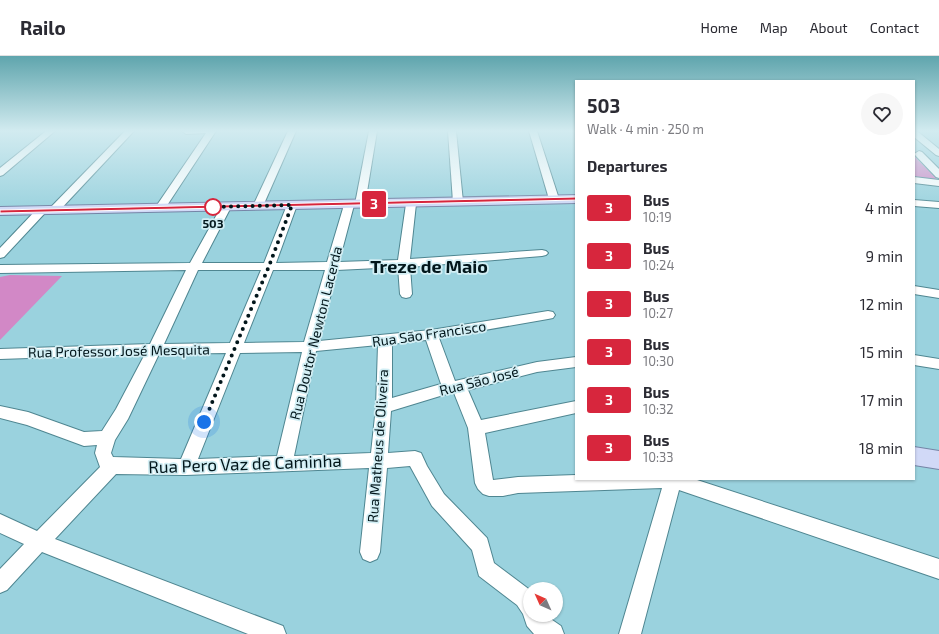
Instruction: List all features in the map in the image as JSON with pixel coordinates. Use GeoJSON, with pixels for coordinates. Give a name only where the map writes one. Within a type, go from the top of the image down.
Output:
{"type":"FeatureCollection","features":[{"type":"Feature","properties":{"kind":"main road"},"geometry":{"type":"LineString","coordinates":[[0,211],[411,204],[575,199]]}},
{"type":"Feature","properties":{"kind":"main road"},"geometry":{"type":"LineString","coordinates":[[915,456],[939,460]]}},
{"type":"Feature","properties":{"kind":"street"},"geometry":{"type":"LineString","coordinates":[[0,172],[17,158]]}},
{"type":"Feature","properties":{"kind":"street"},"geometry":{"type":"LineString","coordinates":[[54,210],[104,158]]}},
{"type":"Feature","properties":{"kind":"street"},"geometry":{"type":"LineString","coordinates":[[160,208],[194,158]]}},
{"type":"Feature","properties":{"kind":"street"},"geometry":{"type":"LineString","coordinates":[[258,206],[280,158]]}},
{"type":"Feature","properties":{"kind":"street","name":"Rua Doutor Newton Lacerda"},"geometry":{"type":"LineString","coordinates":[[284,463],[310,347],[333,266],[354,204],[366,158]]}},
{"type":"Feature","properties":{"kind":"street"},"geometry":{"type":"LineString","coordinates":[[454,158],[458,202]]}},
{"type":"Feature","properties":{"kind":"street"},"geometry":{"type":"LineString","coordinates":[[541,158],[554,199]]}},
{"type":"Feature","properties":{"kind":"street"},"geometry":{"type":"LineString","coordinates":[[922,158],[939,175]]}},
{"type":"Feature","properties":{"kind":"street"},"geometry":{"type":"LineString","coordinates":[[915,180],[939,183]]}},
{"type":"Feature","properties":{"kind":"street"},"geometry":{"type":"LineString","coordinates":[[915,203],[939,205]]}},
{"type":"Feature","properties":{"kind":"street"},"geometry":{"type":"LineString","coordinates":[[406,294],[404,263],[411,204]]}},
{"type":"Feature","properties":{"kind":"street"},"geometry":{"type":"LineString","coordinates":[[186,467],[269,266],[292,205]]}},
{"type":"Feature","properties":{"kind":"street"},"geometry":{"type":"LineString","coordinates":[[0,583],[112,466],[108,465],[104,458],[107,438],[125,408],[194,266],[226,207]]}},
{"type":"Feature","properties":{"kind":"street"},"geometry":{"type":"LineString","coordinates":[[0,255],[41,211]]}},
{"type":"Feature","properties":{"kind":"street"},"geometry":{"type":"LineString","coordinates":[[0,269],[194,266],[333,266],[404,263],[542,253]]}},
{"type":"Feature","properties":{"kind":"street"},"geometry":{"type":"LineString","coordinates":[[915,290],[934,293],[939,306]]}},
{"type":"Feature","properties":{"kind":"street","name":"Rua São Francisco"},"geometry":{"type":"LineString","coordinates":[[310,347],[385,341],[431,335],[548,315]]}},
{"type":"Feature","properties":{"kind":"street"},"geometry":{"type":"LineString","coordinates":[[431,335],[476,428],[484,483],[487,487],[494,489],[518,486],[673,480],[939,569]]}},
{"type":"Feature","properties":{"kind":"street","name":"Rua Matheus de Oliveira"},"geometry":{"type":"LineString","coordinates":[[370,552],[384,407],[385,341]]}},
{"type":"Feature","properties":{"kind":"street","name":"Rua Professor José Mesquita"},"geometry":{"type":"LineString","coordinates":[[0,354],[154,349],[310,347]]}},
{"type":"Feature","properties":{"kind":"street"},"geometry":{"type":"LineString","coordinates":[[915,360],[939,364]]}},
{"type":"Feature","properties":{"kind":"street","name":"Rua São José"},"geometry":{"type":"LineString","coordinates":[[384,407],[455,387],[537,367],[575,362]]}},
{"type":"Feature","properties":{"kind":"street"},"geometry":{"type":"LineString","coordinates":[[476,428],[575,407]]}},
{"type":"Feature","properties":{"kind":"street"},"geometry":{"type":"LineString","coordinates":[[0,412],[28,419],[84,439],[107,438]]}},
{"type":"Feature","properties":{"kind":"street","name":"Rua Pero Vaz de Caminha"},"geometry":{"type":"LineString","coordinates":[[112,466],[186,467],[398,460],[415,458],[420,470],[438,500],[480,545],[486,570],[523,597]]}},
{"type":"Feature","properties":{"kind":"street"},"geometry":{"type":"LineString","coordinates":[[630,634],[673,480]]}},
{"type":"Feature","properties":{"kind":"street"},"geometry":{"type":"LineString","coordinates":[[0,523],[40,542],[275,634]]}},
{"type":"Feature","properties":{"kind":"street"},"geometry":{"type":"LineString","coordinates":[[536,622],[553,634]]}},
{"type":"Feature","properties":{"kind":"shaded area"},"geometry":{"type":"Polygon","coordinates":[[[915,158],[916,158],[938,180],[915,177],[915,158]]]}},
{"type":"Feature","properties":{"kind":"shaded area"},"geometry":{"type":"Polygon","coordinates":[[[10,275],[62,276],[0,340],[0,277],[10,275]]]}},
{"type":"Feature","properties":{"kind":"bus line","name":"3"},"geometry":{"type":"LineString","coordinates":[[0,211],[411,204],[575,199]]}},
{"type":"Feature","properties":{"kind":"place","name":"503"},"geometry":{"type":"Point","coordinates":[213,207]}},
{"type":"Feature","properties":{"kind":"district","name":"Treze de Maio"},"geometry":{"type":"Point","coordinates":[429,267]}},
{"type":"Feature","properties":{"kind":"route"},"geometry":{"type":"LineString","coordinates":[[204,422],[269,266],[292,205],[213,207]]}}]}
